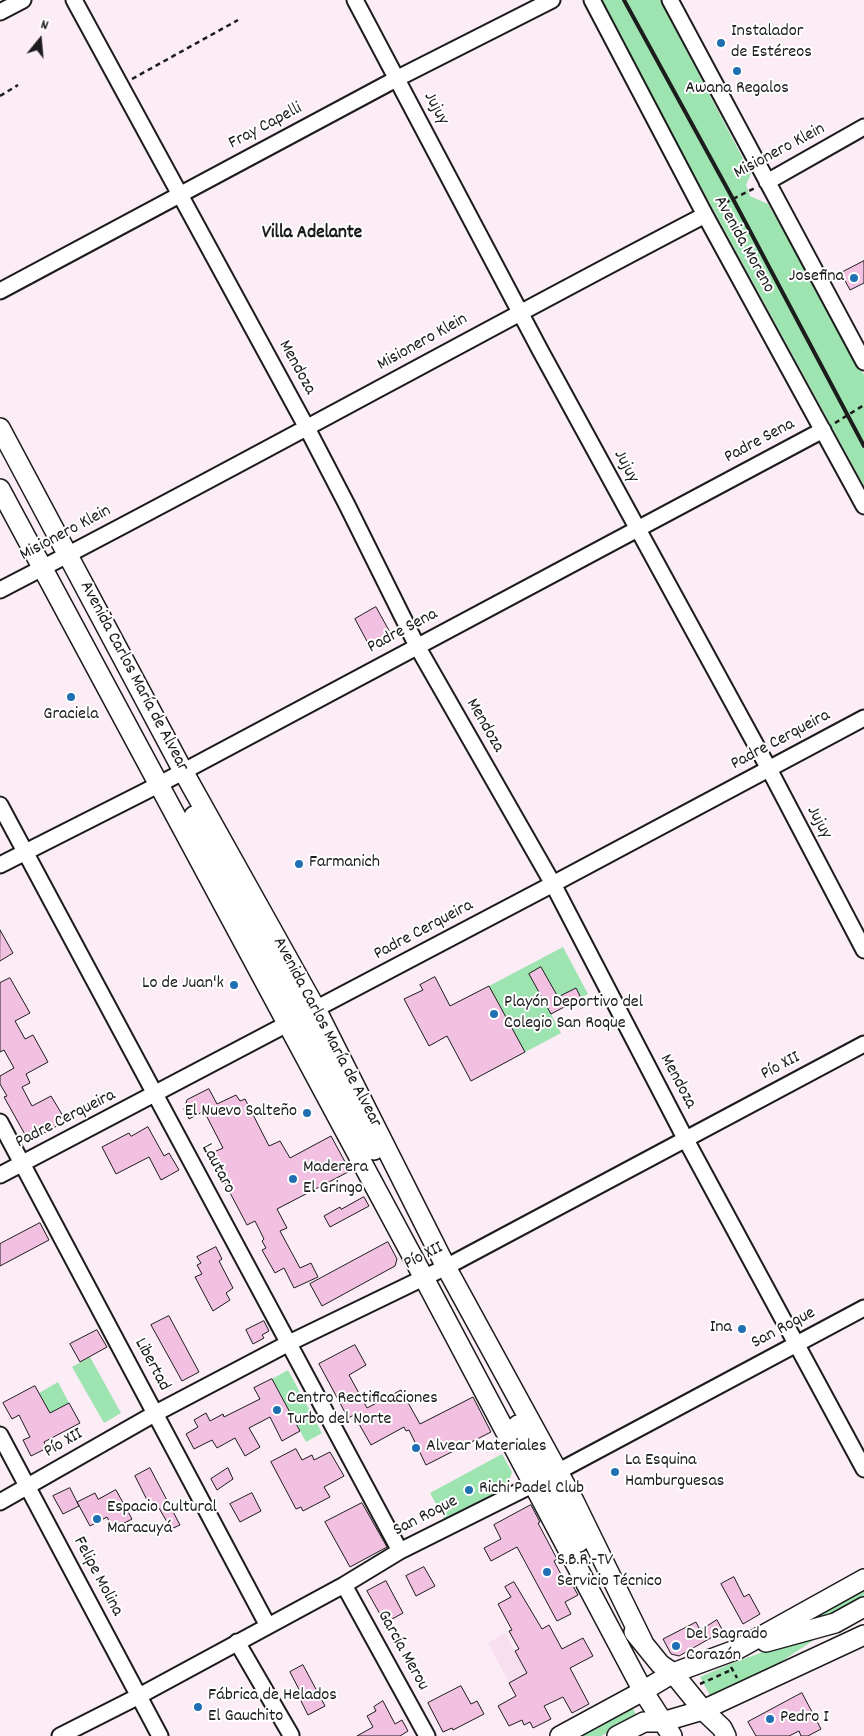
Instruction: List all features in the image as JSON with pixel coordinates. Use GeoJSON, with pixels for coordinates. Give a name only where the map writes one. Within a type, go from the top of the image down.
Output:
{"type":"FeatureCollection","features":[{"type":"Feature","properties":{"kind":"main road","name":"Avenida Carlos María de Alvear"},"geometry":{"type":"LineString","coordinates":[[0,428],[55,561]]}},
{"type":"Feature","properties":{"kind":"main road","name":"Avenida Carlos María de Alvear"},"geometry":{"type":"LineString","coordinates":[[0,455],[171,777],[302,1016],[546,1478],[612,1607],[628,1660]]}},
{"type":"Feature","properties":{"kind":"main road","name":"Avenida Carlos María de Alvear"},"geometry":{"type":"LineString","coordinates":[[0,489],[55,561]]}},
{"type":"Feature","properties":{"kind":"main road","name":"Avenida Carlos María de Alvear"},"geometry":{"type":"LineString","coordinates":[[436,1272],[546,1478],[643,1642]]}},
{"type":"Feature","properties":{"kind":"main road","name":"Avenida Carlos María de Alvear"},"geometry":{"type":"LineString","coordinates":[[546,1478],[628,1660],[667,1729]]}},
{"type":"Feature","properties":{"kind":"main road"},"geometry":{"type":"LineString","coordinates":[[738,1649],[864,1579]]}},
{"type":"Feature","properties":{"kind":"main road","name":"Avenida Carlos María de Alvear"},"geometry":{"type":"LineString","coordinates":[[612,1607],[660,1664],[673,1673],[722,1728],[726,1736]]}},
{"type":"Feature","properties":{"kind":"main road"},"geometry":{"type":"LineString","coordinates":[[560,1736],[644,1691],[673,1673],[738,1649],[835,1623],[864,1608]]}},
{"type":"Feature","properties":{"kind":"main road"},"geometry":{"type":"LineString","coordinates":[[798,1667],[835,1623]]}},
{"type":"Feature","properties":{"kind":"main road"},"geometry":{"type":"LineString","coordinates":[[617,1736],[644,1722],[667,1729],[864,1635]]}},
{"type":"Feature","properties":{"kind":"street"},"geometry":{"type":"LineString","coordinates":[[0,12],[22,0]]}},
{"type":"Feature","properties":{"kind":"street","name":"Mendoza"},"geometry":{"type":"LineString","coordinates":[[74,0],[307,428],[417,646],[552,884],[686,1140],[864,1469]]}},
{"type":"Feature","properties":{"kind":"street","name":"Jujuy"},"geometry":{"type":"LineString","coordinates":[[355,0],[637,528],[769,769],[858,922],[864,950]]}},
{"type":"Feature","properties":{"kind":"street","name":"Fray Capelli"},"geometry":{"type":"LineString","coordinates":[[0,291],[398,78],[552,0]]}},
{"type":"Feature","properties":{"kind":"street","name":"Avenida Moreno"},"geometry":{"type":"LineString","coordinates":[[592,0],[705,215],[864,506]]}},
{"type":"Feature","properties":{"kind":"street"},"geometry":{"type":"LineString","coordinates":[[670,0],[864,362]]}},
{"type":"Feature","properties":{"kind":"street","name":"Misionero Klein"},"geometry":{"type":"LineString","coordinates":[[767,182],[864,128]]}},
{"type":"Feature","properties":{"kind":"street","name":"Misionero Klein"},"geometry":{"type":"LineString","coordinates":[[0,590],[307,428],[521,311],[705,215]]}},
{"type":"Feature","properties":{"kind":"street","name":"Padre Sena"},"geometry":{"type":"LineString","coordinates":[[0,866],[823,430]]}},
{"type":"Feature","properties":{"kind":"street","name":"Padre Cerqueira"},"geometry":{"type":"LineString","coordinates":[[0,1175],[864,718]]}},
{"type":"Feature","properties":{"kind":"street","name":"Lautaro"},"geometry":{"type":"LineString","coordinates":[[0,805],[400,1551]]}},
{"type":"Feature","properties":{"kind":"street","name":"Pío XII"},"geometry":{"type":"LineString","coordinates":[[0,1502],[156,1413],[289,1343],[436,1272],[864,1044]]}},
{"type":"Feature","properties":{"kind":"street","name":"Libertad"},"geometry":{"type":"LineString","coordinates":[[0,1122],[268,1626]]}},
{"type":"Feature","properties":{"kind":"street","name":"San Roque"},"geometry":{"type":"LineString","coordinates":[[60,1736],[139,1696],[344,1585],[400,1551],[546,1478],[864,1308]]}},
{"type":"Feature","properties":{"kind":"street","name":"Felipe Molina"},"geometry":{"type":"LineString","coordinates":[[0,1435],[160,1736]]}},
{"type":"Feature","properties":{"kind":"street","name":"García Merou"},"geometry":{"type":"LineString","coordinates":[[344,1585],[427,1736]]}},
{"type":"Feature","properties":{"kind":"street"},"geometry":{"type":"LineString","coordinates":[[237,1642],[291,1735]]}},
{"type":"Feature","properties":{"kind":"path"},"geometry":{"type":"LineString","coordinates":[[120,86],[238,20]]}},
{"type":"Feature","properties":{"kind":"path"},"geometry":{"type":"LineString","coordinates":[[0,96],[18,85]]}},
{"type":"Feature","properties":{"kind":"path","name":"Misionero Klein"},"geometry":{"type":"LineString","coordinates":[[705,215],[767,182]]}},
{"type":"Feature","properties":{"kind":"path"},"geometry":{"type":"LineString","coordinates":[[823,430],[864,405]]}},
{"type":"Feature","properties":{"kind":"shaded area"},"geometry":{"type":"Polygon","coordinates":[[[505,1633],[551,1719],[533,1728],[488,1643],[505,1633]]]}},
{"type":"Feature","properties":{"kind":"green space"},"geometry":{"type":"Polygon","coordinates":[[[599,0],[660,0],[751,174],[746,185],[750,196],[768,204],[864,375],[864,486],[599,0]]]}},
{"type":"Feature","properties":{"kind":"green space","name":"Playón Deportivo del Colegio San Roque"},"geometry":{"type":"Polygon","coordinates":[[[563,947],[588,994],[551,1014],[561,1033],[471,1081],[436,1014],[563,947]]]}},
{"type":"Feature","properties":{"kind":"green space"},"geometry":{"type":"Polygon","coordinates":[[[90,1357],[121,1413],[104,1423],[72,1367],[90,1357]]]}},
{"type":"Feature","properties":{"kind":"green space"},"geometry":{"type":"Polygon","coordinates":[[[288,1370],[322,1433],[306,1442],[272,1379],[288,1370]]]}},
{"type":"Feature","properties":{"kind":"green space"},"geometry":{"type":"Polygon","coordinates":[[[58,1382],[69,1403],[50,1413],[39,1393],[58,1382]]]}},
{"type":"Feature","properties":{"kind":"green space","name":"Richi Padel Club"},"geometry":{"type":"Polygon","coordinates":[[[502,1454],[512,1472],[508,1486],[445,1520],[430,1493],[502,1454]]]}},
{"type":"Feature","properties":{"kind":"green space"},"geometry":{"type":"Polygon","coordinates":[[[864,1587],[864,1599],[833,1616],[774,1635],[864,1587]]]}},
{"type":"Feature","properties":{"kind":"green space"},"geometry":{"type":"Polygon","coordinates":[[[815,1633],[817,1638],[743,1687],[713,1701],[700,1677],[730,1664],[815,1633]]]}},
{"type":"Feature","properties":{"kind":"green space"},"geometry":{"type":"Polygon","coordinates":[[[632,1706],[637,1717],[601,1736],[579,1736],[632,1706]]]}},
{"type":"Feature","properties":{"kind":"building","name":"Josefina"},"geometry":{"type":"Polygon","coordinates":[[[864,261],[864,283],[850,290],[841,273],[864,261]]]}},
{"type":"Feature","properties":{"kind":"building"},"geometry":{"type":"Polygon","coordinates":[[[376,607],[391,634],[369,645],[355,619],[376,607]]]}},
{"type":"Feature","properties":{"kind":"building"},"geometry":{"type":"Polygon","coordinates":[[[0,930],[13,953],[0,961],[0,930]]]}},
{"type":"Feature","properties":{"kind":"building"},"geometry":{"type":"Polygon","coordinates":[[[541,967],[558,997],[576,988],[581,998],[551,1014],[529,974],[541,967]]]}},
{"type":"Feature","properties":{"kind":"building"},"geometry":{"type":"Polygon","coordinates":[[[435,977],[450,1006],[489,986],[525,1052],[471,1081],[447,1036],[429,1046],[404,999],[423,990],[420,985],[435,977]]]}},
{"type":"Feature","properties":{"kind":"building"},"geometry":{"type":"Polygon","coordinates":[[[10,978],[30,1013],[15,1021],[25,1039],[33,1035],[48,1062],[26,1074],[30,1083],[22,1087],[32,1106],[51,1096],[66,1121],[33,1139],[27,1138],[4,1097],[7,1096],[0,1084],[0,1076],[14,1068],[4,1050],[0,1052],[0,983],[10,978]]]}},
{"type":"Feature","properties":{"kind":"building"},"geometry":{"type":"Polygon","coordinates":[[[209,1089],[217,1104],[236,1095],[240,1101],[245,1099],[269,1146],[280,1141],[290,1158],[331,1136],[350,1171],[277,1209],[287,1228],[280,1231],[300,1268],[311,1263],[318,1277],[294,1288],[284,1268],[275,1273],[262,1250],[266,1248],[262,1241],[264,1239],[255,1221],[247,1225],[219,1172],[223,1170],[214,1152],[223,1148],[204,1111],[189,1119],[184,1109],[187,1100],[209,1089]]]}},
{"type":"Feature","properties":{"kind":"building"},"geometry":{"type":"Polygon","coordinates":[[[148,1127],[164,1156],[169,1153],[179,1170],[161,1180],[149,1157],[116,1174],[102,1147],[129,1133],[131,1136],[148,1127]]]}},
{"type":"Feature","properties":{"kind":"building"},"geometry":{"type":"Polygon","coordinates":[[[364,1197],[369,1206],[330,1227],[324,1216],[364,1197]]]}},
{"type":"Feature","properties":{"kind":"building"},"geometry":{"type":"Polygon","coordinates":[[[40,1223],[49,1240],[0,1266],[0,1244],[40,1223]]]}},
{"type":"Feature","properties":{"kind":"building"},"geometry":{"type":"Polygon","coordinates":[[[388,1242],[397,1259],[395,1266],[322,1306],[310,1284],[388,1242]]]}},
{"type":"Feature","properties":{"kind":"building"},"geometry":{"type":"Polygon","coordinates":[[[216,1247],[222,1259],[219,1261],[233,1288],[226,1293],[230,1300],[213,1311],[195,1277],[202,1274],[197,1265],[201,1263],[197,1257],[216,1247]]]}},
{"type":"Feature","properties":{"kind":"building"},"geometry":{"type":"Polygon","coordinates":[[[169,1316],[199,1372],[182,1381],[151,1325],[169,1316]]]}},
{"type":"Feature","properties":{"kind":"building"},"geometry":{"type":"Polygon","coordinates":[[[264,1321],[269,1331],[262,1335],[264,1338],[253,1344],[246,1330],[264,1321]]]}},
{"type":"Feature","properties":{"kind":"building"},"geometry":{"type":"Polygon","coordinates":[[[97,1330],[107,1347],[80,1362],[70,1344],[97,1330]]]}},
{"type":"Feature","properties":{"kind":"building"},"geometry":{"type":"Polygon","coordinates":[[[355,1345],[366,1365],[349,1375],[367,1408],[401,1390],[420,1424],[473,1397],[491,1432],[426,1465],[409,1430],[406,1431],[404,1427],[371,1445],[354,1415],[348,1418],[319,1364],[355,1345]]]}},
{"type":"Feature","properties":{"kind":"building"},"geometry":{"type":"Polygon","coordinates":[[[272,1379],[300,1431],[282,1441],[270,1417],[249,1428],[260,1447],[245,1456],[235,1438],[217,1448],[212,1440],[194,1449],[186,1434],[198,1427],[194,1420],[206,1413],[210,1421],[223,1414],[224,1417],[260,1399],[254,1388],[272,1379]]]}},
{"type":"Feature","properties":{"kind":"building"},"geometry":{"type":"Polygon","coordinates":[[[35,1386],[50,1413],[69,1403],[80,1423],[44,1442],[47,1448],[31,1456],[23,1440],[30,1437],[19,1415],[12,1419],[3,1403],[35,1386]]]}},
{"type":"Feature","properties":{"kind":"building"},"geometry":{"type":"Polygon","coordinates":[[[296,1449],[302,1460],[312,1455],[314,1460],[330,1452],[344,1476],[324,1487],[330,1497],[303,1511],[301,1507],[296,1509],[271,1462],[296,1449]]]}},
{"type":"Feature","properties":{"kind":"building"},"geometry":{"type":"Polygon","coordinates":[[[150,1468],[180,1525],[171,1529],[159,1508],[153,1512],[135,1476],[150,1468]]]}},
{"type":"Feature","properties":{"kind":"building"},"geometry":{"type":"Polygon","coordinates":[[[228,1468],[233,1479],[217,1490],[211,1479],[228,1468]]]}},
{"type":"Feature","properties":{"kind":"building"},"geometry":{"type":"Polygon","coordinates":[[[70,1488],[79,1506],[63,1514],[53,1496],[70,1488]]]}},
{"type":"Feature","properties":{"kind":"building"},"geometry":{"type":"Polygon","coordinates":[[[116,1490],[132,1519],[113,1529],[107,1517],[90,1526],[77,1502],[95,1493],[98,1499],[116,1490]]]}},
{"type":"Feature","properties":{"kind":"building"},"geometry":{"type":"Polygon","coordinates":[[[252,1493],[261,1511],[240,1522],[230,1504],[252,1493]]]}},
{"type":"Feature","properties":{"kind":"building"},"geometry":{"type":"Polygon","coordinates":[[[362,1503],[387,1547],[350,1567],[325,1522],[362,1503]]]}},
{"type":"Feature","properties":{"kind":"building"},"geometry":{"type":"Polygon","coordinates":[[[531,1505],[540,1522],[538,1523],[557,1559],[554,1561],[564,1580],[568,1577],[578,1595],[565,1602],[571,1614],[557,1621],[517,1547],[491,1561],[484,1548],[501,1539],[494,1525],[531,1505]]]}},
{"type":"Feature","properties":{"kind":"building"},"geometry":{"type":"Polygon","coordinates":[[[424,1567],[435,1586],[416,1596],[406,1576],[424,1567]]]}},
{"type":"Feature","properties":{"kind":"building"},"geometry":{"type":"Polygon","coordinates":[[[734,1577],[744,1597],[749,1594],[760,1614],[743,1624],[721,1584],[734,1577]]]}},
{"type":"Feature","properties":{"kind":"building"},"geometry":{"type":"Polygon","coordinates":[[[386,1581],[403,1613],[385,1623],[367,1591],[386,1581]]]}},
{"type":"Feature","properties":{"kind":"building"},"geometry":{"type":"Polygon","coordinates":[[[514,1582],[542,1629],[549,1625],[562,1649],[583,1638],[593,1656],[570,1668],[589,1704],[572,1713],[563,1697],[544,1706],[551,1719],[533,1728],[530,1722],[524,1725],[522,1720],[509,1726],[498,1706],[516,1696],[509,1683],[527,1673],[515,1651],[519,1649],[509,1631],[512,1630],[498,1604],[511,1597],[505,1587],[514,1582]]]}},
{"type":"Feature","properties":{"kind":"building"},"geometry":{"type":"Polygon","coordinates":[[[717,1620],[723,1631],[679,1656],[671,1654],[663,1639],[696,1622],[700,1630],[717,1620]]]}},
{"type":"Feature","properties":{"kind":"building"},"geometry":{"type":"Polygon","coordinates":[[[303,1665],[325,1706],[308,1715],[301,1701],[304,1699],[290,1672],[303,1665]]]}},
{"type":"Feature","properties":{"kind":"building"},"geometry":{"type":"Polygon","coordinates":[[[461,1686],[471,1704],[477,1701],[484,1714],[453,1730],[452,1728],[443,1732],[428,1703],[461,1686]]]}},
{"type":"Feature","properties":{"kind":"building"},"geometry":{"type":"Polygon","coordinates":[[[802,1693],[821,1729],[808,1736],[801,1736],[799,1731],[789,1736],[756,1736],[748,1722],[802,1693]]]}},
{"type":"Feature","properties":{"kind":"building"},"geometry":{"type":"Polygon","coordinates":[[[383,1701],[395,1724],[402,1720],[408,1731],[400,1736],[357,1736],[373,1727],[367,1716],[376,1711],[374,1707],[383,1701]]]}},
{"type":"Feature","properties":{"kind":"railway"},"geometry":{"type":"LineString","coordinates":[[624,0],[733,199],[864,446]]}},
{"type":"Feature","properties":{"kind":"place","name":"Instalador de Estéreos"},"geometry":{"type":"Point","coordinates":[721,43]}},
{"type":"Feature","properties":{"kind":"place","name":"Awana Regalos"},"geometry":{"type":"Point","coordinates":[737,71]}},
{"type":"Feature","properties":{"kind":"place","name":"Josefina"},"geometry":{"type":"Point","coordinates":[854,278]}},
{"type":"Feature","properties":{"kind":"place","name":"Graciela"},"geometry":{"type":"Point","coordinates":[71,697]}},
{"type":"Feature","properties":{"kind":"place","name":"Farmanich"},"geometry":{"type":"Point","coordinates":[299,864]}},
{"type":"Feature","properties":{"kind":"place","name":"Lo de Juan'k"},"geometry":{"type":"Point","coordinates":[234,985]}},
{"type":"Feature","properties":{"kind":"place","name":"Playón Deportivo del Colegio San Roque"},"geometry":{"type":"Point","coordinates":[494,1014]}},
{"type":"Feature","properties":{"kind":"place","name":"El Nuevo Salteño"},"geometry":{"type":"Point","coordinates":[307,1113]}},
{"type":"Feature","properties":{"kind":"place","name":"Maderera El Gringo"},"geometry":{"type":"Point","coordinates":[293,1179]}},
{"type":"Feature","properties":{"kind":"place","name":"Ina"},"geometry":{"type":"Point","coordinates":[742,1329]}},
{"type":"Feature","properties":{"kind":"place","name":"Centro Rectificaciones Turbo del Norte"},"geometry":{"type":"Point","coordinates":[277,1410]}},
{"type":"Feature","properties":{"kind":"place","name":"Alvear Materiales"},"geometry":{"type":"Point","coordinates":[416,1448]}},
{"type":"Feature","properties":{"kind":"place","name":"La Esquina Hamburguesas"},"geometry":{"type":"Point","coordinates":[615,1472]}},
{"type":"Feature","properties":{"kind":"place","name":"Richi Padel Club"},"geometry":{"type":"Point","coordinates":[469,1490]}},
{"type":"Feature","properties":{"kind":"place","name":"Espacio Cultural Maracuyá"},"geometry":{"type":"Point","coordinates":[97,1519]}},
{"type":"Feature","properties":{"kind":"place","name":"S.B.R.-TV Servicio Técnico"},"geometry":{"type":"Point","coordinates":[547,1572]}},
{"type":"Feature","properties":{"kind":"place","name":"Del Sagrado Corazón"},"geometry":{"type":"Point","coordinates":[676,1646]}},
{"type":"Feature","properties":{"kind":"place","name":"Fábrica de Helados El Gauchito"},"geometry":{"type":"Point","coordinates":[198,1707]}},
{"type":"Feature","properties":{"kind":"place","name":"Pedro I"},"geometry":{"type":"Point","coordinates":[770,1719]}},
{"type":"Feature","properties":{"kind":"district","name":"Villa Adelante"},"geometry":{"type":"Point","coordinates":[312,234]}}]}
